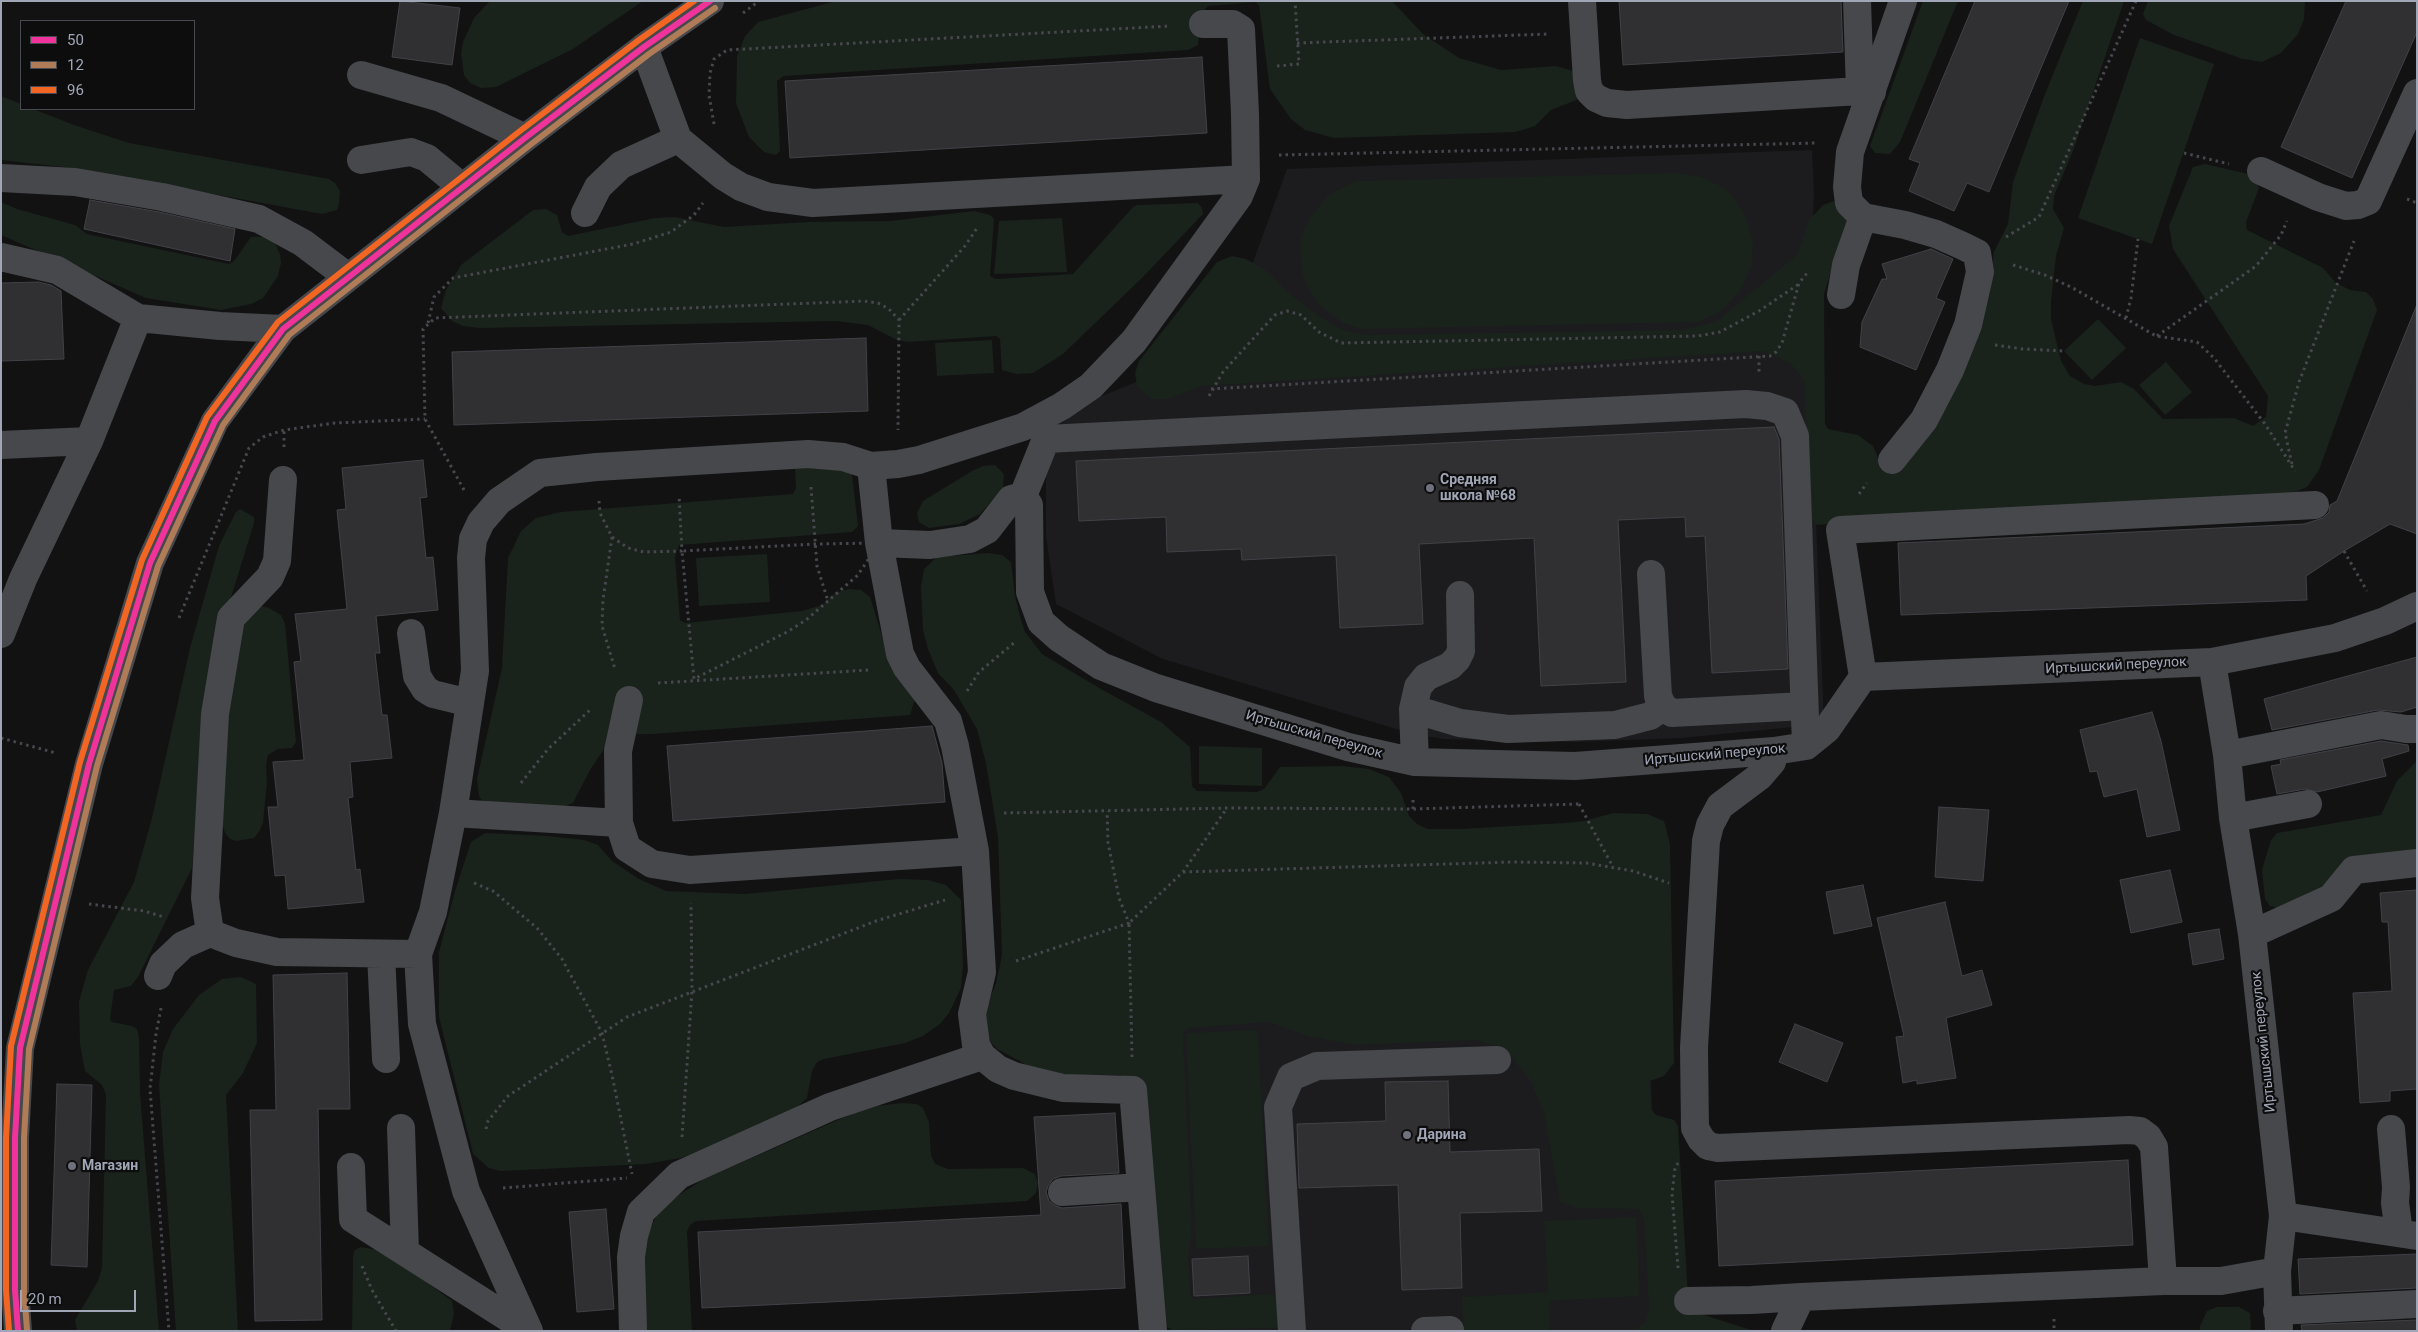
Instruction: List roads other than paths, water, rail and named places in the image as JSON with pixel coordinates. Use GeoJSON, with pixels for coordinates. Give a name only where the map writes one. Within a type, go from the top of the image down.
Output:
{"type":"FeatureCollection","features":[{"type":"Feature","properties":{"kind":"street"},"geometry":{"type":"LineString","coordinates":[[18,1331],[15,1290],[15,1138],[20,1048],[89,764],[150,563],[215,421],[283,329],[525,138],[644,47],[710,1]]}},
{"type":"Feature","properties":{"kind":"street"},"geometry":{"type":"LineString","coordinates":[[1582,1],[1588,86],[1596,98],[1607,103],[1627,105],[1866,91]]}},
{"type":"Feature","properties":{"kind":"street"},"geometry":{"type":"LineString","coordinates":[[1857,1],[1866,91]]}},
{"type":"Feature","properties":{"kind":"street"},"geometry":{"type":"LineString","coordinates":[[1892,460],[1924,420],[1950,370],[1977,292],[1980,272],[1977,254],[1936,234],[1863,217],[1849,203],[1850,152],[1866,91],[1903,1]]}},
{"type":"Feature","properties":{"kind":"street"},"geometry":{"type":"LineString","coordinates":[[529,1331],[466,1191],[422,1024],[418,954],[433,912],[442,870],[453,813],[475,671],[476,639],[471,558],[473,539],[481,522],[499,501],[540,473],[597,467],[808,454],[843,457],[871,466],[898,464],[918,460],[1023,427],[1062,406],[1091,386],[1134,341],[1239,196],[1245,168],[1241,29],[1233,24],[1203,24]]}},
{"type":"Feature","properties":{"kind":"street"},"geometry":{"type":"LineString","coordinates":[[644,47],[678,139],[723,176],[741,187],[768,197],[813,203],[1245,168]]}},
{"type":"Feature","properties":{"kind":"street"},"geometry":{"type":"LineString","coordinates":[[361,75],[441,98],[525,138]]}},
{"type":"Feature","properties":{"kind":"street"},"geometry":{"type":"LineString","coordinates":[[2261,171],[2318,197],[2346,206],[2358,205],[2368,201],[2417,93]]}},
{"type":"Feature","properties":{"kind":"street"},"geometry":{"type":"LineString","coordinates":[[585,213],[598,187],[621,166],[678,139]]}},
{"type":"Feature","properties":{"kind":"street"},"geometry":{"type":"LineString","coordinates":[[361,160],[411,152],[427,158],[462,187]]}},
{"type":"Feature","properties":{"kind":"street"},"geometry":{"type":"LineString","coordinates":[[1,178],[75,182],[162,197],[259,219],[303,243],[348,277]]}},
{"type":"Feature","properties":{"kind":"street"},"geometry":{"type":"LineString","coordinates":[[1841,295],[1846,265],[1863,217]]}},
{"type":"Feature","properties":{"kind":"street"},"geometry":{"type":"LineString","coordinates":[[1,257],[57,270],[138,318],[220,326],[283,329]]}},
{"type":"Feature","properties":{"kind":"street"},"geometry":{"type":"LineString","coordinates":[[1,634],[23,579],[89,441],[138,318]]}},
{"type":"Feature","properties":{"kind":"street"},"geometry":{"type":"LineString","coordinates":[[879,543],[930,545],[970,538],[987,530],[1011,499],[1023,496],[1046,439],[1746,404],[1767,406],[1785,412],[1795,436],[1806,746]]}},
{"type":"Feature","properties":{"kind":"street"},"geometry":{"type":"LineString","coordinates":[[1,445],[89,441]]}},
{"type":"Feature","properties":{"kind":"street"},"geometry":{"type":"LineString","coordinates":[[871,466],[879,543],[900,654],[907,668],[948,721],[955,746],[975,851],[982,972],[973,1004],[972,1023],[976,1045],[982,1056],[998,1069],[1014,1076],[1063,1088],[1133,1090],[1153,1331]]}},
{"type":"Feature","properties":{"kind":"street"},"geometry":{"type":"LineString","coordinates":[[210,933],[205,898],[215,714],[231,618],[270,577],[277,560],[284,480]]}},
{"type":"Feature","properties":{"kind":"street","name":"Иртышский переулок"},"geometry":{"type":"LineString","coordinates":[[1023,496],[1029,505],[1030,592],[1041,622],[1059,638],[1101,666],[1156,688],[1348,747],[1415,762],[1575,766],[1774,751],[1806,746],[1827,729],[1863,677],[2212,662],[2227,755],[2233,818],[2252,934],[2282,1216],[2278,1272],[2278,1321]]}},
{"type":"Feature","properties":{"kind":"street"},"geometry":{"type":"LineString","coordinates":[[1863,677],[1840,530],[2315,505]]}},
{"type":"Feature","properties":{"kind":"street"},"geometry":{"type":"LineString","coordinates":[[1651,574],[1658,696],[1663,708],[1672,713],[1804,706]]}},
{"type":"Feature","properties":{"kind":"street"},"geometry":{"type":"LineString","coordinates":[[1415,762],[1413,709],[1418,686],[1426,677],[1450,666],[1458,659],[1460,651],[1460,595]]}},
{"type":"Feature","properties":{"kind":"street"},"geometry":{"type":"LineString","coordinates":[[2212,662],[2335,638],[2385,622],[2417,606]]}},
{"type":"Feature","properties":{"kind":"street"},"geometry":{"type":"LineString","coordinates":[[411,632],[417,676],[425,689],[433,694],[470,703]]}},
{"type":"Feature","properties":{"kind":"street"},"geometry":{"type":"LineString","coordinates":[[629,700],[618,751],[619,823],[627,848],[652,864],[690,870],[975,851]]}},
{"type":"Feature","properties":{"kind":"street"},"geometry":{"type":"LineString","coordinates":[[1413,709],[1460,723],[1508,729],[1615,725],[1650,716],[1663,708]]}},
{"type":"Feature","properties":{"kind":"street"},"geometry":{"type":"LineString","coordinates":[[2227,755],[2381,725],[2417,729]]}},
{"type":"Feature","properties":{"kind":"street"},"geometry":{"type":"LineString","coordinates":[[1774,751],[1772,762],[1760,776],[1720,806],[1706,841],[1694,1048],[1695,1128],[1701,1139],[1708,1146],[1718,1148],[2140,1131],[2148,1137],[2154,1147],[2163,1281]]}},
{"type":"Feature","properties":{"kind":"street"},"geometry":{"type":"LineString","coordinates":[[2233,818],[2308,804]]}},
{"type":"Feature","properties":{"kind":"street"},"geometry":{"type":"LineString","coordinates":[[453,813],[619,823]]}},
{"type":"Feature","properties":{"kind":"street"},"geometry":{"type":"LineString","coordinates":[[2252,934],[2331,898],[2354,870],[2417,863]]}},
{"type":"Feature","properties":{"kind":"street"},"geometry":{"type":"LineString","coordinates":[[158,976],[162,964],[183,945],[210,933],[236,943],[276,952],[418,954]]}},
{"type":"Feature","properties":{"kind":"street"},"geometry":{"type":"LineString","coordinates":[[381,954],[386,1059]]}},
{"type":"Feature","properties":{"kind":"street"},"geometry":{"type":"LineString","coordinates":[[633,1331],[631,1257],[641,1212],[680,1175],[830,1107],[982,1056]]}},
{"type":"Feature","properties":{"kind":"street"},"geometry":{"type":"LineString","coordinates":[[1292,1331],[1278,1108],[1291,1077],[1317,1066],[1497,1060]]}},
{"type":"Feature","properties":{"kind":"street"},"geometry":{"type":"LineString","coordinates":[[400,1128],[405,1252]]}},
{"type":"Feature","properties":{"kind":"street"},"geometry":{"type":"LineString","coordinates":[[2391,1129],[2395,1203],[2408,1234]]}},
{"type":"Feature","properties":{"kind":"street"},"geometry":{"type":"LineString","coordinates":[[351,1168],[353,1219],[529,1331]]}},
{"type":"Feature","properties":{"kind":"street"},"geometry":{"type":"LineString","coordinates":[[1062,1192],[1141,1187]]}},
{"type":"Feature","properties":{"kind":"street"},"geometry":{"type":"LineString","coordinates":[[2282,1216],[2408,1234]]}},
{"type":"Feature","properties":{"kind":"street"},"geometry":{"type":"LineString","coordinates":[[1688,1300],[1752,1300],[2163,1281],[2221,1281],[2278,1272]]}},
{"type":"Feature","properties":{"kind":"street"},"geometry":{"type":"LineString","coordinates":[[1785,1331],[1801,1297]]}},
{"type":"Feature","properties":{"kind":"street"},"geometry":{"type":"LineString","coordinates":[[2278,1321],[2417,1304]]}},
{"type":"Feature","properties":{"kind":"place","name":"Средняя школа №68"},"geometry":{"type":"Point","coordinates":[1430,488]}},
{"type":"Feature","properties":{"kind":"place","name":"Дарина"},"geometry":{"type":"Point","coordinates":[1407,1135]}},
{"type":"Feature","properties":{"kind":"place","name":"Магазин"},"geometry":{"type":"Point","coordinates":[72,1166]}}]}
